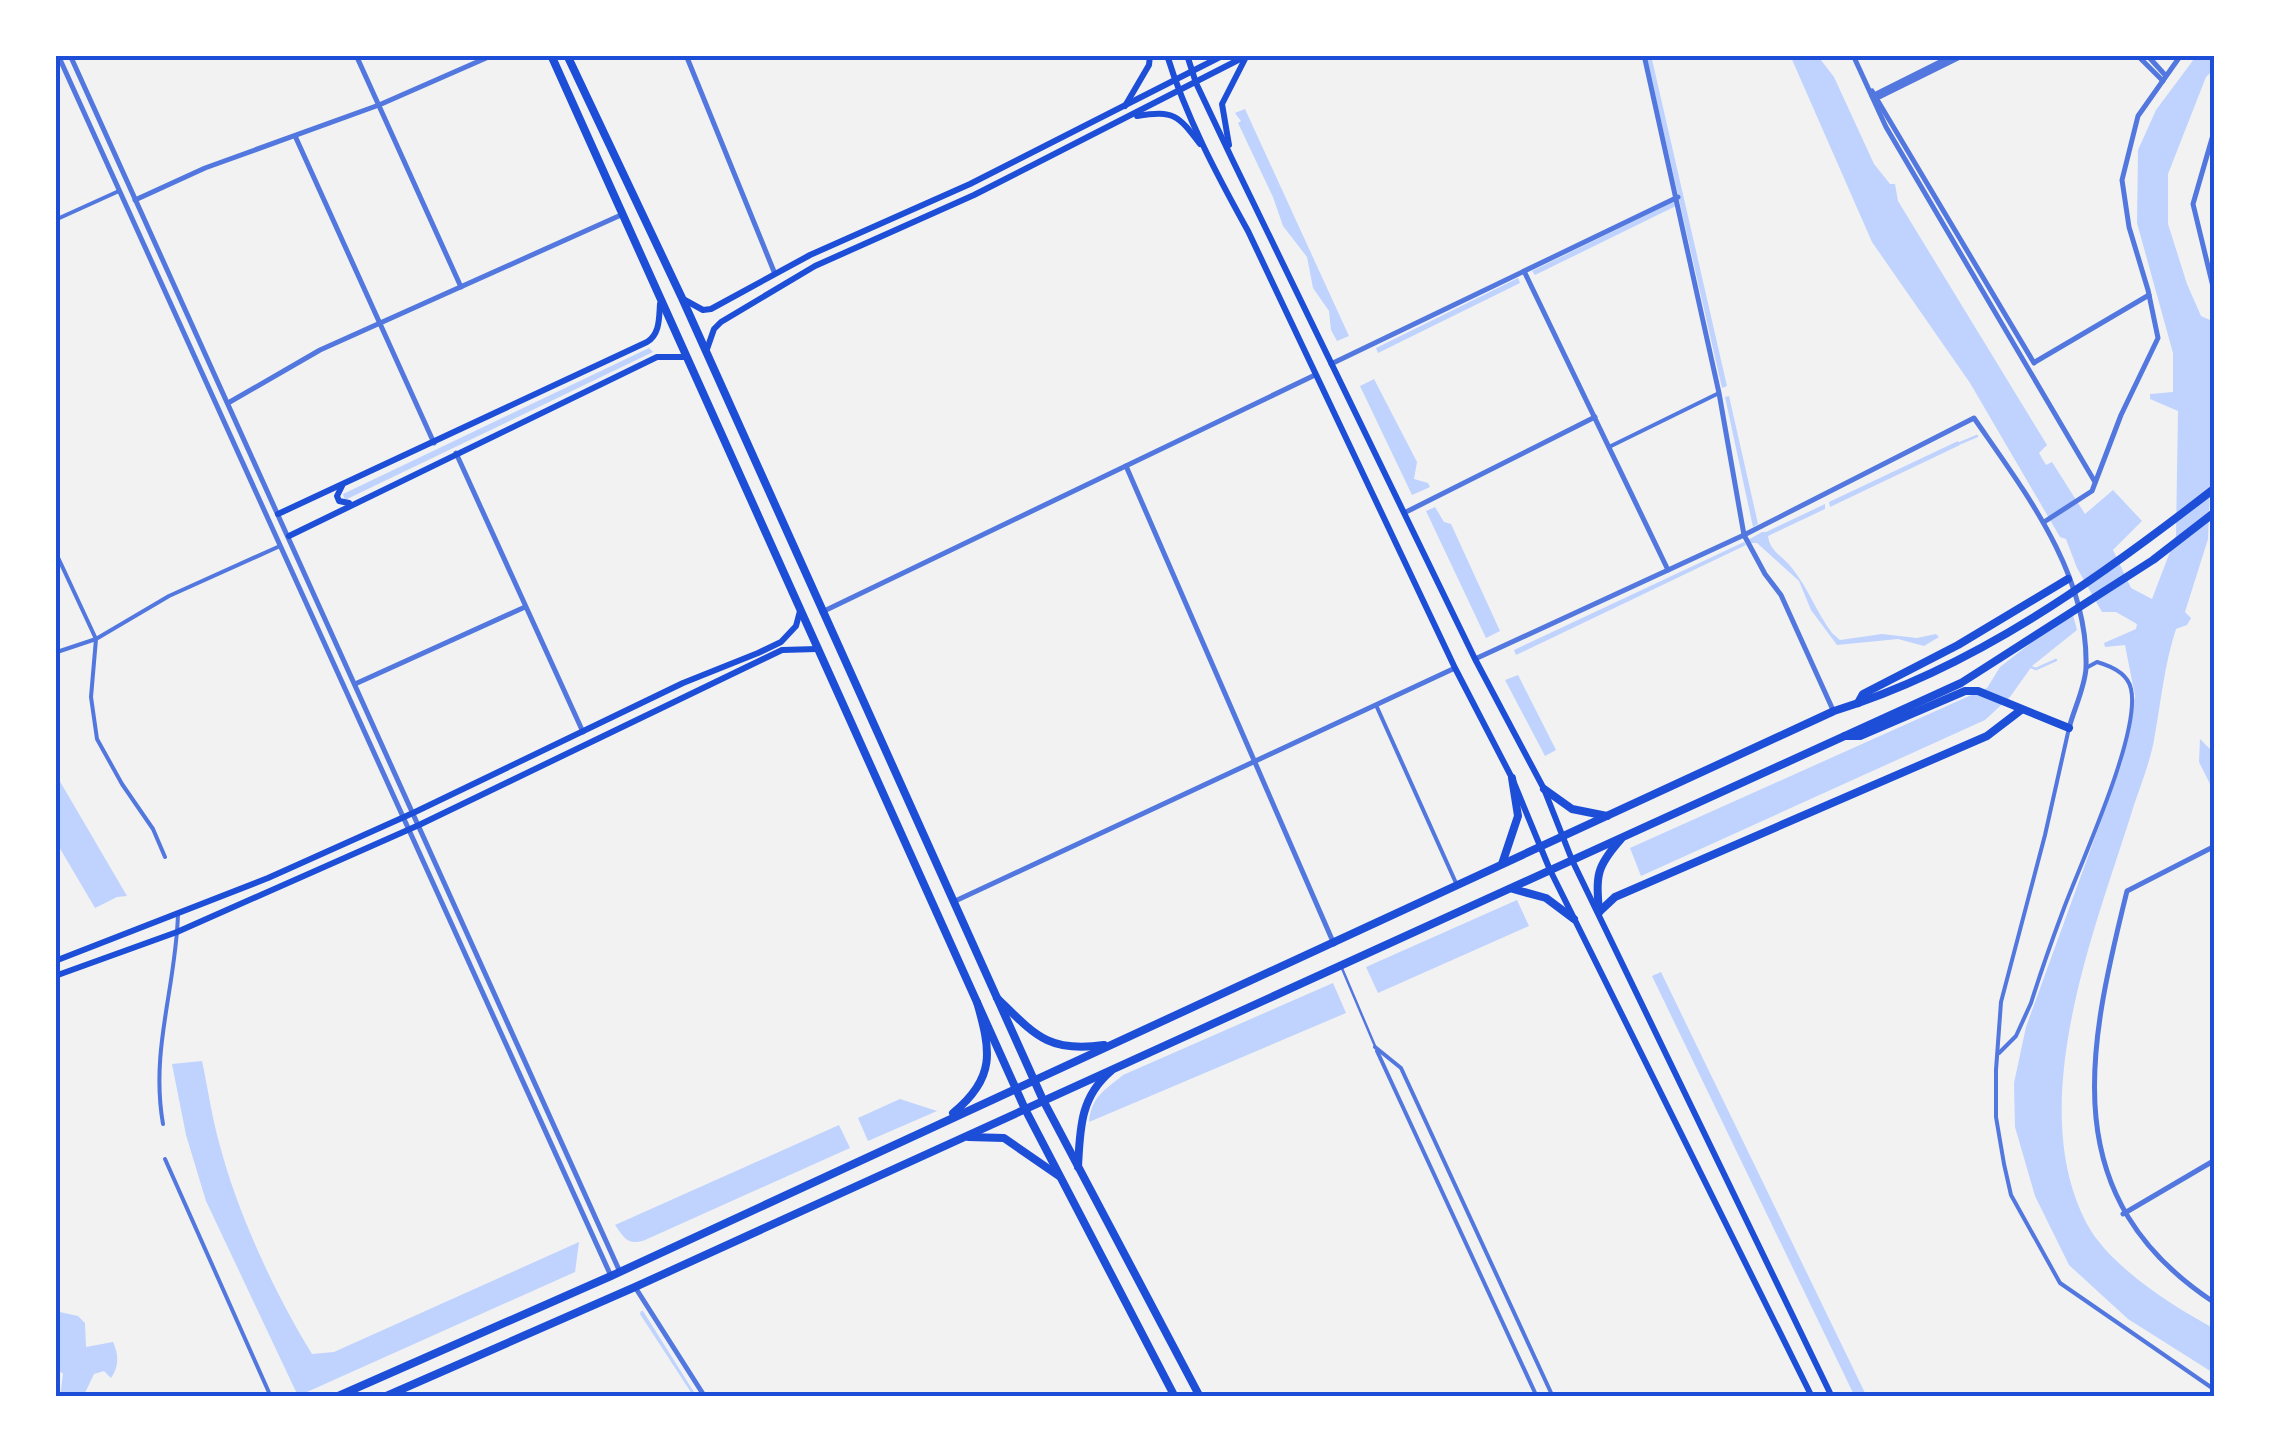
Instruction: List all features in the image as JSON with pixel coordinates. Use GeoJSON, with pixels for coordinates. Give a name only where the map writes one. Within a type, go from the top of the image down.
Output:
{"type":"FeatureCollection","features":[{"type":"Feature","properties":{"kind":"main road"},"geometry":{"type":"LineString","coordinates":[[550,55],[1024,1109],[1174,1397]]}},
{"type":"Feature","properties":{"kind":"main road"},"geometry":{"type":"LineString","coordinates":[[569,55],[1042,1100],[1200,1397]]}},
{"type":"Feature","properties":{"kind":"main road"},"geometry":{"type":"LineString","coordinates":[[1125,106],[1149,65],[1150,55]]}},
{"type":"Feature","properties":{"kind":"main road"},"geometry":{"type":"LineString","coordinates":[[1167,55],[1207,153],[1512,778],[1550,870],[1812,1397]]}},
{"type":"Feature","properties":{"kind":"main road"},"geometry":{"type":"LineString","coordinates":[[1187,55],[1196,84],[1233,161],[1475,659],[1544,789],[1572,860],[1832,1397]]}},
{"type":"Feature","properties":{"kind":"main road"},"geometry":{"type":"LineString","coordinates":[[682,298],[704,310],[711,309],[810,255],[970,184],[1224,55]]}},
{"type":"Feature","properties":{"kind":"main road"},"geometry":{"type":"LineString","coordinates":[[706,352],[714,329],[721,322],[815,266],[974,195],[1247,56]]}},
{"type":"Feature","properties":{"kind":"main road"},"geometry":{"type":"LineString","coordinates":[[1233,161],[1222,104],[1247,56]]}},
{"type":"Feature","properties":{"kind":"main road"},"geometry":{"type":"LineString","coordinates":[[1131,116],[1174,114],[1207,153]]}},
{"type":"Feature","properties":{"kind":"main road"},"geometry":{"type":"LineString","coordinates":[[278,514],[647,342],[654,338],[660,304]]}},
{"type":"Feature","properties":{"kind":"main road"},"geometry":{"type":"LineString","coordinates":[[289,536],[660,354],[661,346],[647,342]]}},
{"type":"Feature","properties":{"kind":"main road"},"geometry":{"type":"LineString","coordinates":[[652,359],[684,357]]}},
{"type":"Feature","properties":{"kind":"main road"},"geometry":{"type":"LineString","coordinates":[[343,485],[337,496],[339,501],[355,502]]}},
{"type":"Feature","properties":{"kind":"main road"},"geometry":{"type":"LineString","coordinates":[[336,1397],[616,1274],[1834,711],[1898,690],[1961,661],[2049,608],[2215,488]]}},
{"type":"Feature","properties":{"kind":"main road"},"geometry":{"type":"LineString","coordinates":[[384,1397],[635,1287],[1972,676],[2153,560],[2215,512]]}},
{"type":"Feature","properties":{"kind":"main road"},"geometry":{"type":"LineString","coordinates":[[1858,704],[1863,694],[1958,645],[2068,579]]}},
{"type":"Feature","properties":{"kind":"main road"},"geometry":{"type":"LineString","coordinates":[[55,961],[178,914],[403,818],[781,642],[796,626],[800,611]]}},
{"type":"Feature","properties":{"kind":"main road"},"geometry":{"type":"LineString","coordinates":[[55,976],[177,932],[408,830],[782,650],[817,649]]}},
{"type":"Feature","properties":{"kind":"main road"},"geometry":{"type":"LineString","coordinates":[[1844,736],[1860,736],[1965,691],[1978,691],[2068,728]]}},
{"type":"Feature","properties":{"kind":"main road"},"geometry":{"type":"LineString","coordinates":[[1599,912],[1615,897],[1986,736],[2021,710]]}},
{"type":"Feature","properties":{"kind":"main road"},"geometry":{"type":"LineString","coordinates":[[1502,864],[1518,816],[1512,778]]}},
{"type":"Feature","properties":{"kind":"main road"},"geometry":{"type":"LineString","coordinates":[[1544,789],[1572,810],[1607,816]]}},
{"type":"Feature","properties":{"kind":"main road"},"geometry":{"type":"LineString","coordinates":[[1599,912],[1596,875],[1602,860],[1623,836]]}},
{"type":"Feature","properties":{"kind":"main road"},"geometry":{"type":"LineString","coordinates":[[1508,889],[1546,898],[1574,919]]}},
{"type":"Feature","properties":{"kind":"main road"},"geometry":{"type":"LineString","coordinates":[[997,998],[1044,1041],[1058,1047],[1113,1044]]}},
{"type":"Feature","properties":{"kind":"main road"},"geometry":{"type":"LineString","coordinates":[[940,1123],[966,1102],[983,1081],[990,1047],[977,1002]]}},
{"type":"Feature","properties":{"kind":"main road"},"geometry":{"type":"LineString","coordinates":[[1204,1004],[1202,1011],[1208,1025]]}},
{"type":"Feature","properties":{"kind":"main road"},"geometry":{"type":"LineString","coordinates":[[1078,1166],[1082,1114],[1090,1094],[1120,1064]]}},
{"type":"Feature","properties":{"kind":"main road"},"geometry":{"type":"LineString","coordinates":[[958,1139],[1004,1138],[1059,1176]]}},
{"type":"Feature","properties":{"kind":"street"},"geometry":{"type":"LineString","coordinates":[[58,55],[605,1261],[616,1274]]}},
{"type":"Feature","properties":{"kind":"street"},"geometry":{"type":"LineString","coordinates":[[70,55],[614,1257],[616,1274]]}},
{"type":"Feature","properties":{"kind":"street"},"geometry":{"type":"LineString","coordinates":[[356,55],[461,287]]}},
{"type":"Feature","properties":{"kind":"street"},"geometry":{"type":"LineString","coordinates":[[136,200],[205,168],[296,138],[493,55]]}},
{"type":"Feature","properties":{"kind":"street"},"geometry":{"type":"LineString","coordinates":[[686,55],[775,274]]}},
{"type":"Feature","properties":{"kind":"street"},"geometry":{"type":"LineString","coordinates":[[1644,55],[1720,393],[1744,535],[1781,595],[1834,711]]}},
{"type":"Feature","properties":{"kind":"street"},"geometry":{"type":"LineString","coordinates":[[1855,55],[1874,97],[2096,482]]}},
{"type":"Feature","properties":{"kind":"street"},"geometry":{"type":"LineString","coordinates":[[1874,97],[1954,55]]}},
{"type":"Feature","properties":{"kind":"street"},"geometry":{"type":"LineString","coordinates":[[1874,97],[1964,55]]}},
{"type":"Feature","properties":{"kind":"street"},"geometry":{"type":"LineString","coordinates":[[2138,55],[2164,78]]}},
{"type":"Feature","properties":{"kind":"street"},"geometry":{"type":"LineString","coordinates":[[2147,55],[2164,78]]}},
{"type":"Feature","properties":{"kind":"street"},"geometry":{"type":"LineString","coordinates":[[2044,522],[2092,491],[2120,415],[2158,338],[2129,227],[2122,180],[2138,116],[2181,55]]}},
{"type":"Feature","properties":{"kind":"street"},"geometry":{"type":"LineString","coordinates":[[2214,291],[2193,204],[2215,128]]}},
{"type":"Feature","properties":{"kind":"street"},"geometry":{"type":"LineString","coordinates":[[296,138],[434,443]]}},
{"type":"Feature","properties":{"kind":"street"},"geometry":{"type":"LineString","coordinates":[[55,220],[119,190]]}},
{"type":"Feature","properties":{"kind":"street"},"geometry":{"type":"LineString","coordinates":[[1331,364],[1678,198]]}},
{"type":"Feature","properties":{"kind":"street"},"geometry":{"type":"LineString","coordinates":[[228,404],[320,350],[621,214]]}},
{"type":"Feature","properties":{"kind":"street"},"geometry":{"type":"LineString","coordinates":[[1524,271],[1668,570]]}},
{"type":"Feature","properties":{"kind":"street"},"geometry":{"type":"LineString","coordinates":[[2031,365],[2149,295]]}},
{"type":"Feature","properties":{"kind":"street"},"geometry":{"type":"LineString","coordinates":[[822,612],[1317,374]]}},
{"type":"Feature","properties":{"kind":"street"},"geometry":{"type":"LineString","coordinates":[[1609,446],[1720,393]]}},
{"type":"Feature","properties":{"kind":"street"},"geometry":{"type":"LineString","coordinates":[[1404,513],[1594,417]]}},
{"type":"Feature","properties":{"kind":"street"},"geometry":{"type":"LineString","coordinates":[[1475,659],[1744,535],[1974,418],[2044,522],[2084,623],[2086,668],[2001,1002],[1996,1117],[2012,1195],[2060,1284],[2215,1390]]}},
{"type":"Feature","properties":{"kind":"street"},"geometry":{"type":"LineString","coordinates":[[456,453],[583,732]]}},
{"type":"Feature","properties":{"kind":"street"},"geometry":{"type":"LineString","coordinates":[[1126,466],[1334,944]]}},
{"type":"Feature","properties":{"kind":"street"},"geometry":{"type":"LineString","coordinates":[[276,538],[278,514]]}},
{"type":"Feature","properties":{"kind":"street"},"geometry":{"type":"LineString","coordinates":[[55,679],[57,652],[96,639],[170,596],[280,546],[289,536]]}},
{"type":"Feature","properties":{"kind":"street"},"geometry":{"type":"LineString","coordinates":[[55,551],[96,639],[91,697],[97,738],[152,829],[164,858]]}},
{"type":"Feature","properties":{"kind":"street"},"geometry":{"type":"LineString","coordinates":[[355,684],[526,607]]}},
{"type":"Feature","properties":{"kind":"street"},"geometry":{"type":"LineString","coordinates":[[1997,1055],[2016,1036],[2031,1003],[2117,769],[2132,691],[2126,678],[2110,666],[2097,662],[2086,668]]}},
{"type":"Feature","properties":{"kind":"street"},"geometry":{"type":"LineString","coordinates":[[953,902],[1455,668]]}},
{"type":"Feature","properties":{"kind":"street"},"geometry":{"type":"LineString","coordinates":[[1376,705],[1457,886]]}},
{"type":"Feature","properties":{"kind":"street"},"geometry":{"type":"LineString","coordinates":[[2215,846],[2127,891],[2100,1002],[2093,1076],[2106,1174],[2124,1214],[2174,1276],[2215,1304]]}},
{"type":"Feature","properties":{"kind":"street"},"geometry":{"type":"LineString","coordinates":[[163,1124],[158,1054],[173,982],[178,914]]}},
{"type":"Feature","properties":{"kind":"street"},"geometry":{"type":"LineString","coordinates":[[1376,1047],[1537,1397]]}},
{"type":"Feature","properties":{"kind":"street"},"geometry":{"type":"LineString","coordinates":[[1376,1047],[1402,1068],[1553,1397]]}},
{"type":"Feature","properties":{"kind":"street"},"geometry":{"type":"LineString","coordinates":[[165,1158],[271,1397]]}},
{"type":"Feature","properties":{"kind":"street"},"geometry":{"type":"LineString","coordinates":[[2124,1214],[2215,1160]]}},
{"type":"Feature","properties":{"kind":"street"},"geometry":{"type":"LineString","coordinates":[[635,1287],[704,1397]]}},
{"type":"Feature","properties":{"kind":"lane"},"geometry":{"type":"LineString","coordinates":[[1340,965],[1376,1047]]}},
{"type":"Feature","properties":{"kind":"water"},"geometry":{"type":"Polygon","coordinates":[[[1646,55],[1651,55],[1727,386],[1722,388],[1646,55]]]}},
{"type":"Feature","properties":{"kind":"water"},"geometry":{"type":"Polygon","coordinates":[[[1790,55],[1817,55],[1834,77],[1874,164],[1890,184],[1895,184],[1898,201],[2047,445],[2039,453],[2046,465],[2052,462],[2085,514],[2113,490],[2142,521],[2113,550],[2131,588],[2152,599],[2176,536],[2178,411],[2150,399],[2150,394],[2173,392],[2173,353],[2137,223],[2138,150],[2156,110],[2197,55],[2215,55],[2215,68],[2206,77],[2168,174],[2168,224],[2201,316],[2210,320],[2214,390],[2208,539],[2185,612],[2191,618],[2187,625],[2176,629],[2150,756],[2072,1015],[2062,1124],[2069,1176],[2087,1224],[2127,1270],[2215,1329],[2215,1374],[2128,1319],[2069,1265],[2035,1196],[2015,1127],[2014,1083],[2026,1027],[2122,763],[2135,696],[2125,645],[2105,647],[2104,643],[2136,629],[2137,624],[2116,612],[2102,612],[2066,539],[2060,537],[1970,383],[1872,242],[1790,55]]]}},
{"type":"Feature","properties":{"kind":"water"},"geometry":{"type":"Polygon","coordinates":[[[1245,109],[1349,336],[1337,341],[1329,311],[1313,288],[1307,257],[1283,226],[1238,123],[1241,121],[1235,113],[1245,109]]]}},
{"type":"Feature","properties":{"kind":"water"},"geometry":{"type":"Polygon","coordinates":[[[1677,200],[1678,205],[1535,275],[1532,271],[1677,200]]]}},
{"type":"Feature","properties":{"kind":"water"},"geometry":{"type":"Polygon","coordinates":[[[1518,278],[1520,283],[1378,353],[1376,348],[1518,278]]]}},
{"type":"Feature","properties":{"kind":"water"},"geometry":{"type":"Polygon","coordinates":[[[649,348],[653,352],[345,500],[343,494],[649,348]]]}},
{"type":"Feature","properties":{"kind":"water"},"geometry":{"type":"Polygon","coordinates":[[[1374,379],[1417,462],[1414,479],[1430,487],[1412,495],[1360,386],[1374,379]]]}},
{"type":"Feature","properties":{"kind":"water"},"geometry":{"type":"Polygon","coordinates":[[[1729,396],[1758,524],[1753,527],[1725,397],[1729,396]]]}},
{"type":"Feature","properties":{"kind":"water"},"geometry":{"type":"Polygon","coordinates":[[[1958,441],[1960,445],[1830,507],[1829,502],[1958,441]]]}},
{"type":"Feature","properties":{"kind":"water"},"geometry":{"type":"Polygon","coordinates":[[[1825,504],[1825,509],[1768,536],[1774,550],[1798,576],[1832,633],[1840,640],[1882,634],[1939,637],[1924,646],[1898,639],[1837,645],[1811,610],[1799,581],[1757,543],[1749,543],[1762,532],[1825,504]]]}},
{"type":"Feature","properties":{"kind":"water"},"geometry":{"type":"Polygon","coordinates":[[[1435,507],[1444,522],[1451,524],[1500,631],[1486,638],[1426,511],[1435,507]]]}},
{"type":"Feature","properties":{"kind":"water"},"geometry":{"type":"Polygon","coordinates":[[[1744,542],[1746,545],[1516,655],[1514,650],[1744,542]]]}},
{"type":"Feature","properties":{"kind":"water"},"geometry":{"type":"Polygon","coordinates":[[[2072,611],[2077,630],[2032,666],[2010,697],[1985,720],[1641,876],[1630,848],[1987,688],[2000,667],[2072,611]]]}},
{"type":"Feature","properties":{"kind":"water"},"geometry":{"type":"Polygon","coordinates":[[[1518,675],[1556,750],[1545,756],[1505,680],[1518,675]]]}},
{"type":"Feature","properties":{"kind":"water"},"geometry":{"type":"Polygon","coordinates":[[[2200,739],[2215,754],[2215,794],[2199,762],[2200,739]]]}},
{"type":"Feature","properties":{"kind":"water"},"geometry":{"type":"Polygon","coordinates":[[[55,773],[127,896],[95,908],[55,840],[55,773]]]}},
{"type":"Feature","properties":{"kind":"water"},"geometry":{"type":"Polygon","coordinates":[[[1517,900],[1529,926],[1378,993],[1366,967],[1517,900]]]}},
{"type":"Feature","properties":{"kind":"water"},"geometry":{"type":"Polygon","coordinates":[[[1661,972],[1867,1397],[1855,1397],[1652,976],[1661,972]]]}},
{"type":"Feature","properties":{"kind":"water"},"geometry":{"type":"Polygon","coordinates":[[[1333,983],[1346,1013],[1089,1122],[1096,1100],[1123,1075],[1333,983]]]}},
{"type":"Feature","properties":{"kind":"water"},"geometry":{"type":"Polygon","coordinates":[[[202,1061],[217,1135],[247,1226],[271,1280],[312,1354],[334,1352],[579,1242],[575,1272],[298,1396],[206,1201],[186,1135],[172,1064],[202,1061]]]}},
{"type":"Feature","properties":{"kind":"water"},"geometry":{"type":"Polygon","coordinates":[[[900,1099],[937,1111],[868,1141],[858,1118],[900,1099]]]}},
{"type":"Feature","properties":{"kind":"water"},"geometry":{"type":"Polygon","coordinates":[[[839,1125],[850,1148],[645,1240],[627,1240],[615,1225],[839,1125]]]}},
{"type":"Feature","properties":{"kind":"water"},"geometry":{"type":"Polygon","coordinates":[[[55,1311],[78,1316],[85,1323],[86,1347],[113,1342],[115,1347],[117,1365],[111,1378],[104,1371],[94,1374],[83,1397],[60,1397],[63,1374],[55,1367],[55,1311]]]}},
{"type":"Feature","properties":{"kind":"water"},"geometry":{"type":"Polygon","coordinates":[[[643,1311],[697,1397],[694,1397],[643,1311]]]}},
{"type":"Feature","properties":{"kind":"waterway"},"geometry":{"type":"LineString","coordinates":[[1958,444],[1977,436]]}},
{"type":"Feature","properties":{"kind":"waterway"},"geometry":{"type":"LineString","coordinates":[[2028,666],[2036,669],[2056,660]]}}]}
